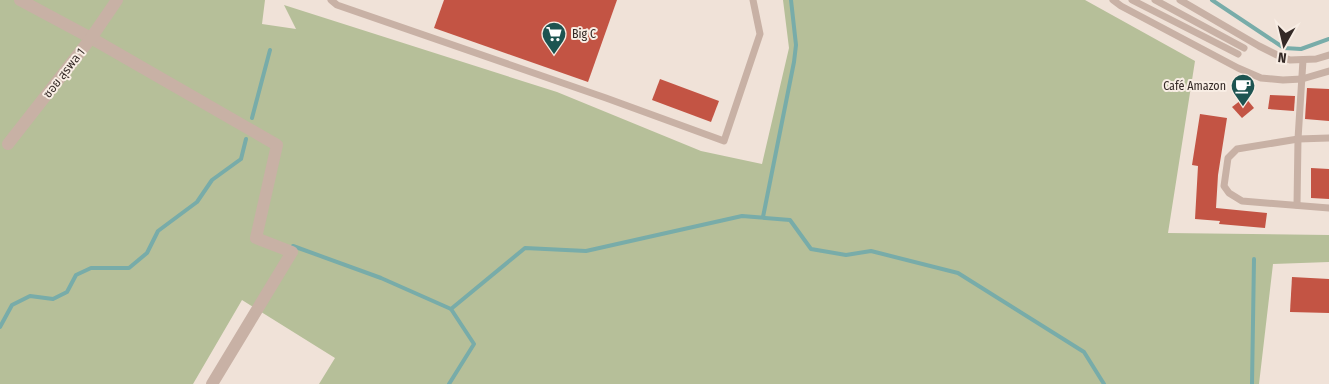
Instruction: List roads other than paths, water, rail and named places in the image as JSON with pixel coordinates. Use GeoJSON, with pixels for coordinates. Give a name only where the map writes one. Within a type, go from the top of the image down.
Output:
{"type":"FeatureCollection","features":[{"type":"Feature","properties":{"kind":"street"},"geometry":{"type":"LineString","coordinates":[[20,0],[91,38],[276,145],[256,238],[292,252],[212,384]]}},
{"type":"Feature","properties":{"kind":"street","name":"ซอย สุรพล 1"},"geometry":{"type":"LineString","coordinates":[[8,144],[91,38],[116,0]]}},
{"type":"Feature","properties":{"kind":"lane"},"geometry":{"type":"LineString","coordinates":[[331,0],[337,5],[606,98],[724,142],[760,34],[753,0]]}},
{"type":"Feature","properties":{"kind":"lane"},"geometry":{"type":"LineString","coordinates":[[1113,0],[1238,68],[1261,78],[1302,79],[1329,71]]}},
{"type":"Feature","properties":{"kind":"lane"},"geometry":{"type":"LineString","coordinates":[[1132,0],[1241,51],[1156,0]]}},
{"type":"Feature","properties":{"kind":"lane"},"geometry":{"type":"LineString","coordinates":[[1180,0],[1277,55],[1290,60],[1316,59],[1329,55]]}},
{"type":"Feature","properties":{"kind":"lane"},"geometry":{"type":"LineString","coordinates":[[1297,205],[1298,138],[1303,60]]}},
{"type":"Feature","properties":{"kind":"lane"},"geometry":{"type":"LineString","coordinates":[[1329,138],[1298,138],[1237,149],[1228,158],[1224,186],[1229,193],[1242,201],[1329,208]]}},
{"type":"Feature","properties":{"kind":"waterway"},"geometry":{"type":"LineString","coordinates":[[763,217],[794,62],[796,45],[791,0]]}},
{"type":"Feature","properties":{"kind":"waterway"},"geometry":{"type":"LineString","coordinates":[[1212,0],[1284,48],[1301,49],[1329,39]]}},
{"type":"Feature","properties":{"kind":"waterway"},"geometry":{"type":"LineString","coordinates":[[252,118],[270,50]]}},
{"type":"Feature","properties":{"kind":"waterway"},"geometry":{"type":"LineString","coordinates":[[0,327],[12,305],[30,296],[53,299],[67,292],[76,275],[91,268],[129,268],[147,253],[158,231],[197,202],[212,180],[241,159],[246,139]]}},
{"type":"Feature","properties":{"kind":"waterway"},"geometry":{"type":"LineString","coordinates":[[293,246],[381,278],[451,309],[525,248],[586,251],[742,216],[790,220],[811,249],[846,255],[871,251],[958,273],[1084,352],[1104,384]]}},
{"type":"Feature","properties":{"kind":"waterway"},"geometry":{"type":"LineString","coordinates":[[1252,384],[1254,259]]}},
{"type":"Feature","properties":{"kind":"waterway"},"geometry":{"type":"LineString","coordinates":[[449,384],[474,344],[451,309]]}},
{"type":"Feature","properties":{"kind":"place","name":"Big C"},"geometry":{"type":"Point","coordinates":[554,55]}},
{"type":"Feature","properties":{"kind":"place","name":"Café Amazon"},"geometry":{"type":"Point","coordinates":[1243,107]}}]}
